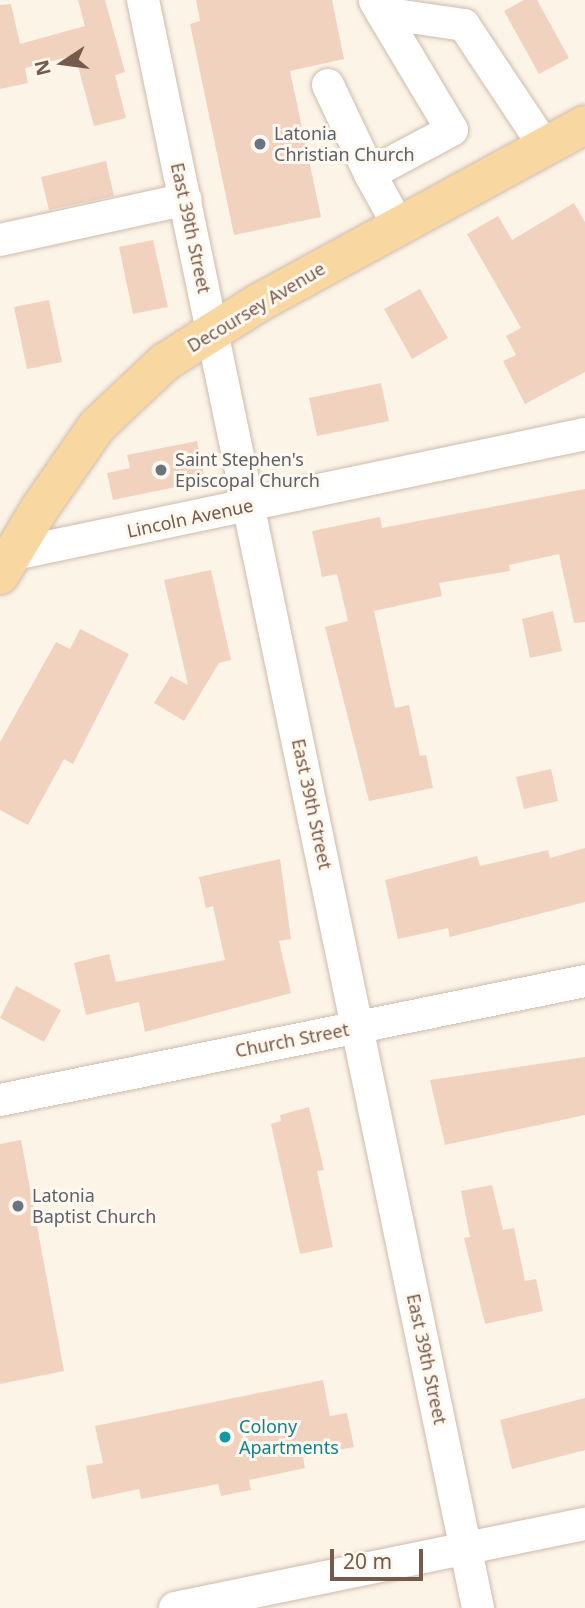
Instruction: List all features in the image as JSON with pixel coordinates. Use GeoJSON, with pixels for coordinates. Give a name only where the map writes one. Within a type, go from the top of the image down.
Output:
{"type":"FeatureCollection","features":[{"type":"Feature","properties":{"kind":"main road","name":"Decoursey Avenue"},"geometry":{"type":"LineString","coordinates":[[4,562],[97,426],[165,362],[398,225],[585,125]]}},
{"type":"Feature","properties":{"kind":"street","name":"East 39th Street"},"geometry":{"type":"LineString","coordinates":[[143,0],[478,1608]]}},
{"type":"Feature","properties":{"kind":"street"},"geometry":{"type":"LineString","coordinates":[[378,7],[464,25],[545,147]]}},
{"type":"Feature","properties":{"kind":"street"},"geometry":{"type":"LineString","coordinates":[[370,174],[452,130],[378,7]]}},
{"type":"Feature","properties":{"kind":"street"},"geometry":{"type":"LineString","coordinates":[[328,85],[370,174],[398,225]]}},
{"type":"Feature","properties":{"kind":"street"},"geometry":{"type":"LineString","coordinates":[[0,240],[186,199]]}},
{"type":"Feature","properties":{"kind":"street","name":"Lincoln Avenue"},"geometry":{"type":"LineString","coordinates":[[4,562],[250,505],[585,435]]}},
{"type":"Feature","properties":{"kind":"street","name":"Church Street"},"geometry":{"type":"LineString","coordinates":[[0,1100],[585,981]]}},
{"type":"Feature","properties":{"kind":"street"},"geometry":{"type":"LineString","coordinates":[[175,1608],[585,1524]]}},
{"type":"Feature","properties":{"kind":"building"},"geometry":{"type":"Polygon","coordinates":[[[78,0],[105,0],[125,72],[115,75],[126,118],[94,126],[75,55],[25,68],[28,83],[0,89],[0,5],[11,4],[20,44],[85,26],[78,0]]]}},
{"type":"Feature","properties":{"kind":"building","name":"Latonia Christian Church"},"geometry":{"type":"Polygon","coordinates":[[[196,0],[332,0],[344,59],[290,71],[321,217],[234,235],[190,24],[200,21],[196,0]]]}},
{"type":"Feature","properties":{"kind":"building"},"geometry":{"type":"Polygon","coordinates":[[[524,0],[537,0],[569,58],[539,74],[504,11],[524,0]]]}},
{"type":"Feature","properties":{"kind":"building"},"geometry":{"type":"Polygon","coordinates":[[[106,161],[114,196],[49,210],[41,177],[106,161]]]}},
{"type":"Feature","properties":{"kind":"building"},"geometry":{"type":"Polygon","coordinates":[[[574,203],[585,222],[585,372],[525,404],[503,361],[516,355],[506,336],[521,328],[467,234],[498,216],[512,240],[574,203]]]}},
{"type":"Feature","properties":{"kind":"building"},"geometry":{"type":"Polygon","coordinates":[[[153,240],[168,307],[133,314],[119,247],[153,240]]]}},
{"type":"Feature","properties":{"kind":"building"},"geometry":{"type":"Polygon","coordinates":[[[420,289],[448,338],[412,359],[384,309],[420,289]]]}},
{"type":"Feature","properties":{"kind":"building"},"geometry":{"type":"Polygon","coordinates":[[[49,300],[62,362],[27,369],[14,307],[49,300]]]}},
{"type":"Feature","properties":{"kind":"building"},"geometry":{"type":"Polygon","coordinates":[[[381,383],[389,421],[317,436],[309,398],[381,383]]]}},
{"type":"Feature","properties":{"kind":"building","name":"Saint Stephen's Episcopal Church"},"geometry":{"type":"Polygon","coordinates":[[[197,441],[205,481],[113,500],[107,473],[130,468],[127,455],[197,441]]]}},
{"type":"Feature","properties":{"kind":"building"},"geometry":{"type":"Polygon","coordinates":[[[585,489],[585,622],[574,623],[559,554],[509,565],[510,571],[439,583],[442,596],[374,611],[395,708],[409,705],[420,756],[426,755],[433,788],[369,801],[325,627],[348,621],[337,574],[322,577],[312,531],[380,517],[382,528],[585,489]]]}},
{"type":"Feature","properties":{"kind":"building"},"geometry":{"type":"Polygon","coordinates":[[[211,570],[231,660],[219,663],[184,721],[154,703],[171,676],[188,685],[164,580],[211,570]]]}},
{"type":"Feature","properties":{"kind":"building"},"geometry":{"type":"Polygon","coordinates":[[[553,611],[562,651],[530,658],[522,619],[553,611]]]}},
{"type":"Feature","properties":{"kind":"building"},"geometry":{"type":"Polygon","coordinates":[[[80,629],[129,654],[73,764],[64,759],[28,825],[0,810],[0,742],[56,642],[70,649],[80,629]]]}},
{"type":"Feature","properties":{"kind":"building"},"geometry":{"type":"Polygon","coordinates":[[[551,769],[558,801],[524,809],[516,777],[551,769]]]}},
{"type":"Feature","properties":{"kind":"building"},"geometry":{"type":"Polygon","coordinates":[[[585,848],[585,902],[450,937],[448,928],[398,939],[385,880],[477,856],[480,866],[548,850],[550,858],[585,848]]]}},
{"type":"Feature","properties":{"kind":"building"},"geometry":{"type":"Polygon","coordinates":[[[280,859],[291,939],[279,941],[291,993],[145,1032],[139,1002],[86,1015],[74,963],[109,954],[116,982],[225,960],[213,906],[206,908],[199,877],[280,859]]]}},
{"type":"Feature","properties":{"kind":"building"},"geometry":{"type":"Polygon","coordinates":[[[16,986],[61,1010],[44,1042],[0,1018],[16,986]]]}},
{"type":"Feature","properties":{"kind":"building"},"geometry":{"type":"Polygon","coordinates":[[[585,1057],[585,1115],[445,1145],[430,1080],[585,1057]]]}},
{"type":"Feature","properties":{"kind":"building"},"geometry":{"type":"Polygon","coordinates":[[[309,1107],[324,1170],[317,1171],[333,1247],[300,1254],[271,1124],[281,1121],[280,1115],[309,1107]]]}},
{"type":"Feature","properties":{"kind":"building","name":"Latonia Baptist Church"},"geometry":{"type":"Polygon","coordinates":[[[21,1140],[64,1371],[0,1384],[0,1144],[21,1140]]]}},
{"type":"Feature","properties":{"kind":"building"},"geometry":{"type":"Polygon","coordinates":[[[492,1185],[503,1230],[514,1228],[525,1281],[536,1279],[543,1311],[485,1324],[464,1238],[470,1237],[461,1191],[492,1185]]]}},
{"type":"Feature","properties":{"kind":"building","name":"Colony Apartments"},"geometry":{"type":"Polygon","coordinates":[[[323,1380],[330,1416],[347,1413],[354,1447],[303,1457],[305,1468],[249,1480],[251,1490],[221,1496],[218,1484],[141,1499],[139,1489],[92,1499],[86,1466],[103,1463],[95,1426],[323,1380]]]}},
{"type":"Feature","properties":{"kind":"building"},"geometry":{"type":"Polygon","coordinates":[[[585,1398],[585,1450],[512,1469],[500,1420],[585,1398]]]}},
{"type":"Feature","properties":{"kind":"place","name":"Latonia Christian Church"},"geometry":{"type":"Point","coordinates":[260,144]}},
{"type":"Feature","properties":{"kind":"place","name":"Saint Stephen's Episcopal Church"},"geometry":{"type":"Point","coordinates":[161,470]}},
{"type":"Feature","properties":{"kind":"place","name":"Latonia Baptist Church"},"geometry":{"type":"Point","coordinates":[18,1206]}},
{"type":"Feature","properties":{"kind":"place","name":"Colony Apartments"},"geometry":{"type":"Point","coordinates":[225,1437]}}]}
